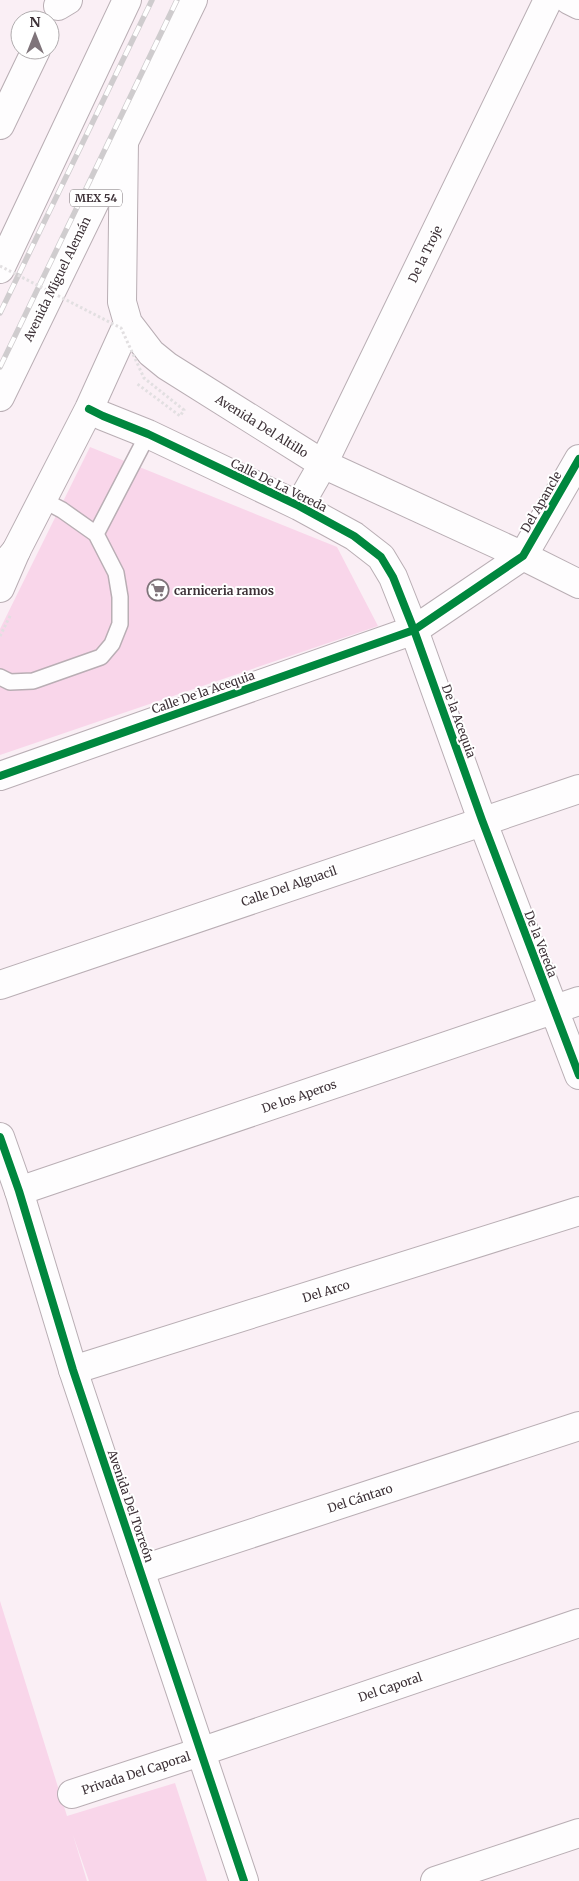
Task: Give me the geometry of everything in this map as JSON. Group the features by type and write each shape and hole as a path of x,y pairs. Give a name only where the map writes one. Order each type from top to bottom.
{"main road":[{"path":"0,268 127,0"},
{"name":"Avenida Miguel Alemán","path":"0,397 193,0"},
{"name":"De la Troje","path":"299,506 323,464 548,0"},
{"path":"569,0 579,5"},
{"path":"0,125 31,60"},
{"name":"Avenida Del Altillo","path":"124,140 122,302 128,323 152,353 167,366 323,464 523,556 579,584"},
{"path":"0,588 8,560 44,500 89,409 128,323"},
{"name":"Calle De La Vereda","path":"89,409 148,434 299,506 354,536 381,557 393,576 414,630"},
{"name":"Del Apancle","path":"523,556 579,459"},
{"name":"Calle De la Acequia","path":"0,776 414,630 523,556"},
{"name":"De la Acequia","path":"414,630 482,820"},
{"name":"Calle Del Alguacil","path":"0,985 482,820 579,789"},
{"name":"De la Vereda","path":"482,820 579,1075"},
{"name":"De los Aperos","path":"19,1191 579,1001"},
{"name":"Avenida Del Torreón","path":"0,1137 19,1191 74,1370 244,1881"},
{"name":"Del Arco","path":"74,1370 579,1211"},
{"name":"Del Cántaro","path":"140,1570 579,1426"},
{"name":"Del Caporal","path":"200,1752 579,1622"},
{"name":"Privada Del Caporal","path":"72,1794 200,1752"},
{"path":"434,1881 579,1833"}],"lane":[{"path":"96,534 148,434"},
{"path":"0,676 10,682 33,681 101,657 112,644 120,624 120,597 116,573 96,534 44,500"}],"path":[{"path":"0,268 121,328 144,378 184,410 180,416 136,383"}],"shaded area":[{"path":"90,447 337,547 378,626 0,755 0,629"},
{"path":"0,1601 67,1816 175,1783 207,1881 89,1881 73,1835 87,1881 0,1881"}],"railway":[{"path":"0,313 152,0"},
{"path":"0,367 177,0"}],"cycle path":[{"path":"89,409 148,434 299,506 354,536 381,557 393,577 414,630 482,820 579,1075"},
{"path":"0,776 414,630 523,556 579,459"},
{"path":"0,1137 19,1191 73,1370 244,1881"}],"place":[{"name":"carniceria ramos","path":"158,590"}]}
